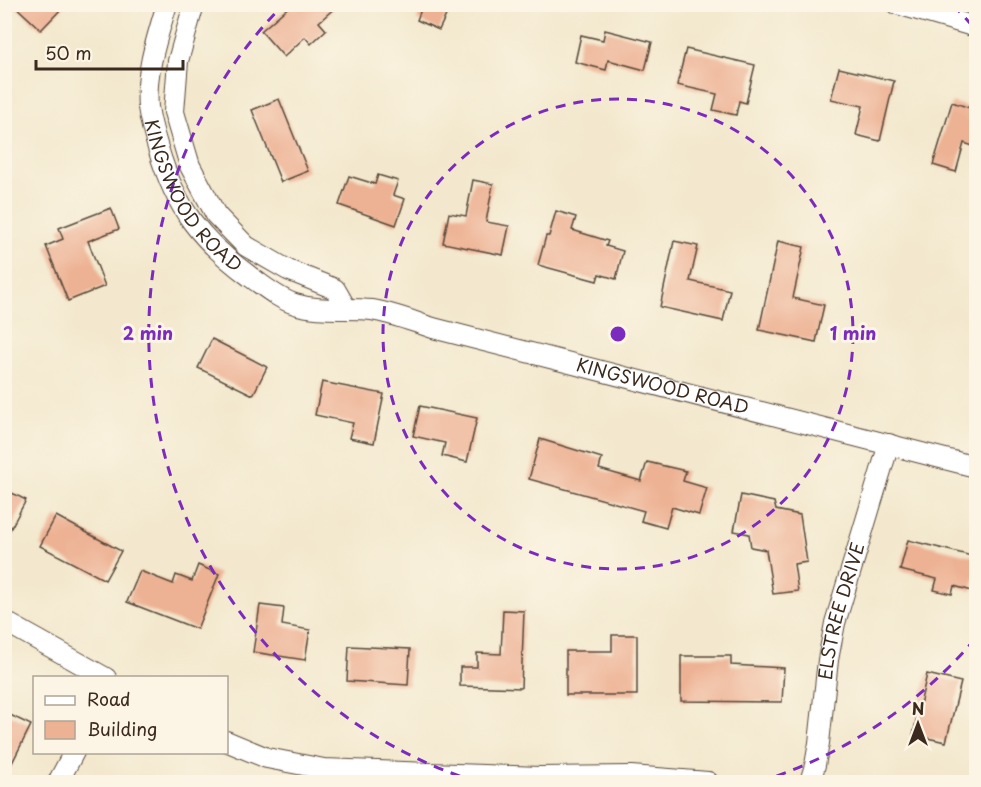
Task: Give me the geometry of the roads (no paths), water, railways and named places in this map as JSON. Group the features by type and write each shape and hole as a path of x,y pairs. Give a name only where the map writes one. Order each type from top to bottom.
{"street":[{"name":"KINGSWOOD ROAD","path":"167,4 150,65 148,107 162,162 174,193 189,220 205,239 231,263 271,291 294,304 323,309 374,310 445,331 976,467"},
{"name":"KINGSWOOD ROAD","path":"194,4 178,61 174,112 190,166 216,215 246,246 288,270 335,289 346,308"},
{"path":"897,4 976,27"},
{"name":"ELSTREE DRIVE","path":"810,783 816,765 828,660 835,623 889,444"},
{"path":"4,621 102,676"},
{"path":"228,742 267,758 324,769 539,777 632,776 708,783"},
{"path":"58,783 73,754"}]}
